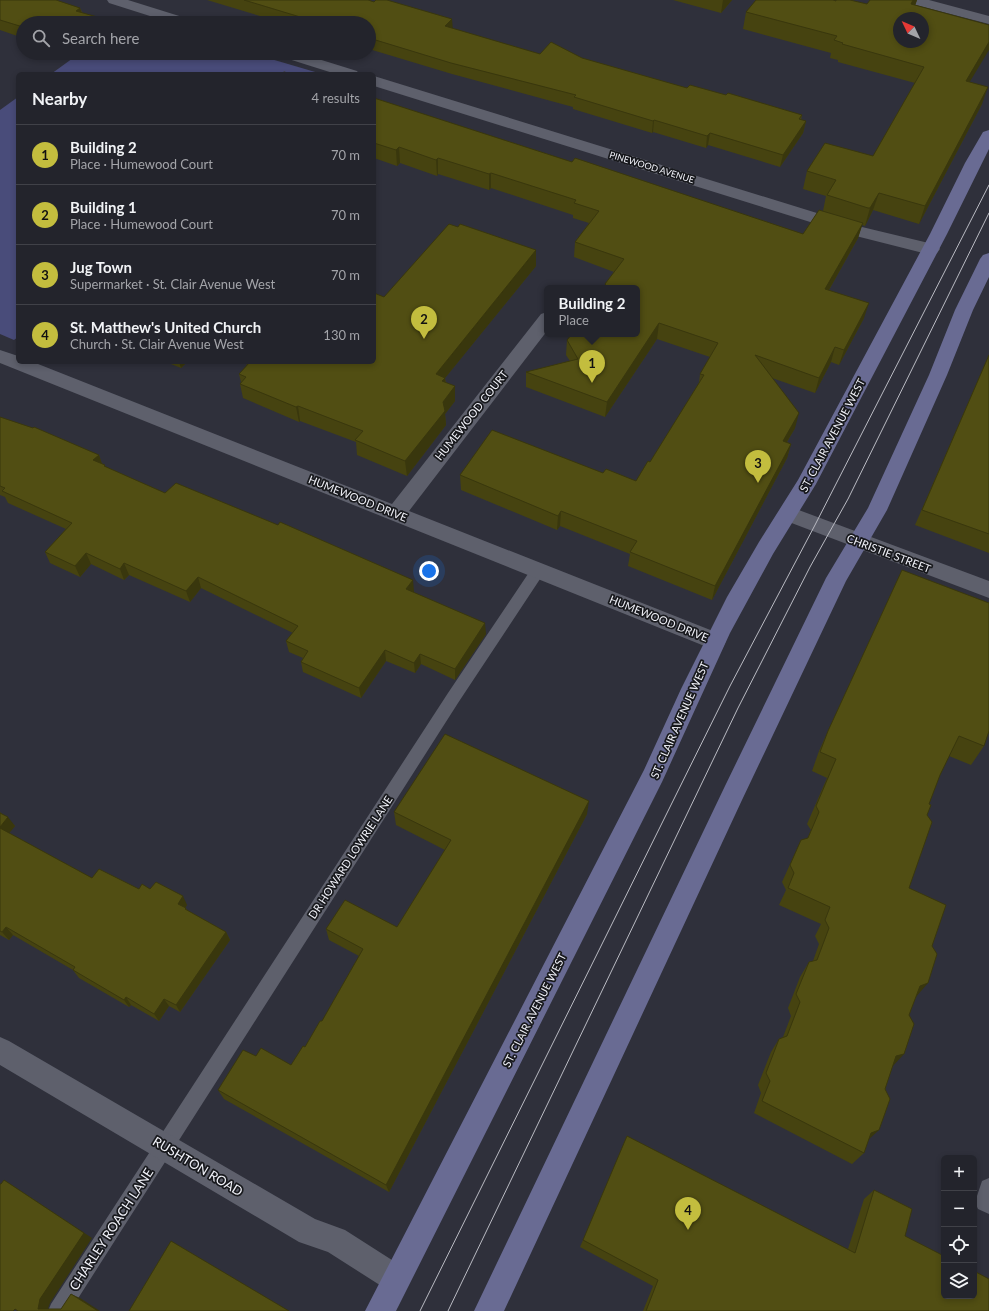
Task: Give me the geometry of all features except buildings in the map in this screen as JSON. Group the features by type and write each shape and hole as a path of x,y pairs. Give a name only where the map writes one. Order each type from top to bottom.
{"main road":[{"name":"ST. CLAIR AVENUE WEST","path":"380,1311 654,775 690,692 715,640 766,548 788,514 931,249 960,193 972,164 989,135"},
{"path":"489,1311 736,786 837,578 877,510 938,375 964,310 989,259"}],"street":[{"path":"114,0 165,16"},
{"path":"913,0 928,2 989,20"},
{"path":"307,60 346,72"},
{"name":"PINEWOOD AVENUE","path":"376,82 858,231 931,249"},
{"name":"HUMEWOOD COURT","path":"395,514 544,322"},
{"name":"HUMEWOOD DRIVE","path":"0,356 16,362"},
{"name":"HUMEWOOD DRIVE","path":"20,364 715,640"},
{"name":"CHRISTIE STREET","path":"788,514 989,590"},
{"name":"RUSHTON ROAD","path":"0,1050 309,1232 335,1240 396,1279"}],"lane":[{"name":"DR HOWARD LOWRIE LANE","path":"164,1146 453,698 539,570"},
{"name":"CHARLEY ROACH LANE","path":"58,1311 164,1146"},
{"path":"989,1188 985,1202 989,1204"}],"shaded area":[{"path":"70,60 275,60 315,72 54,72"},
{"path":"16,98 16,338 14,340 0,334 0,110"}],"tram line":[{"path":"420,1311 730,686 815,525 989,185"},
{"path":"448,1311 738,708 810,567 848,499 989,213"}],"place":[{"name":"Building 1","path":"424,339"},
{"name":"Building 2","path":"592,383"},
{"name":"Jug Town","path":"758,483"},
{"name":"St. Matthew's United Church","path":"688,1230"}]}
